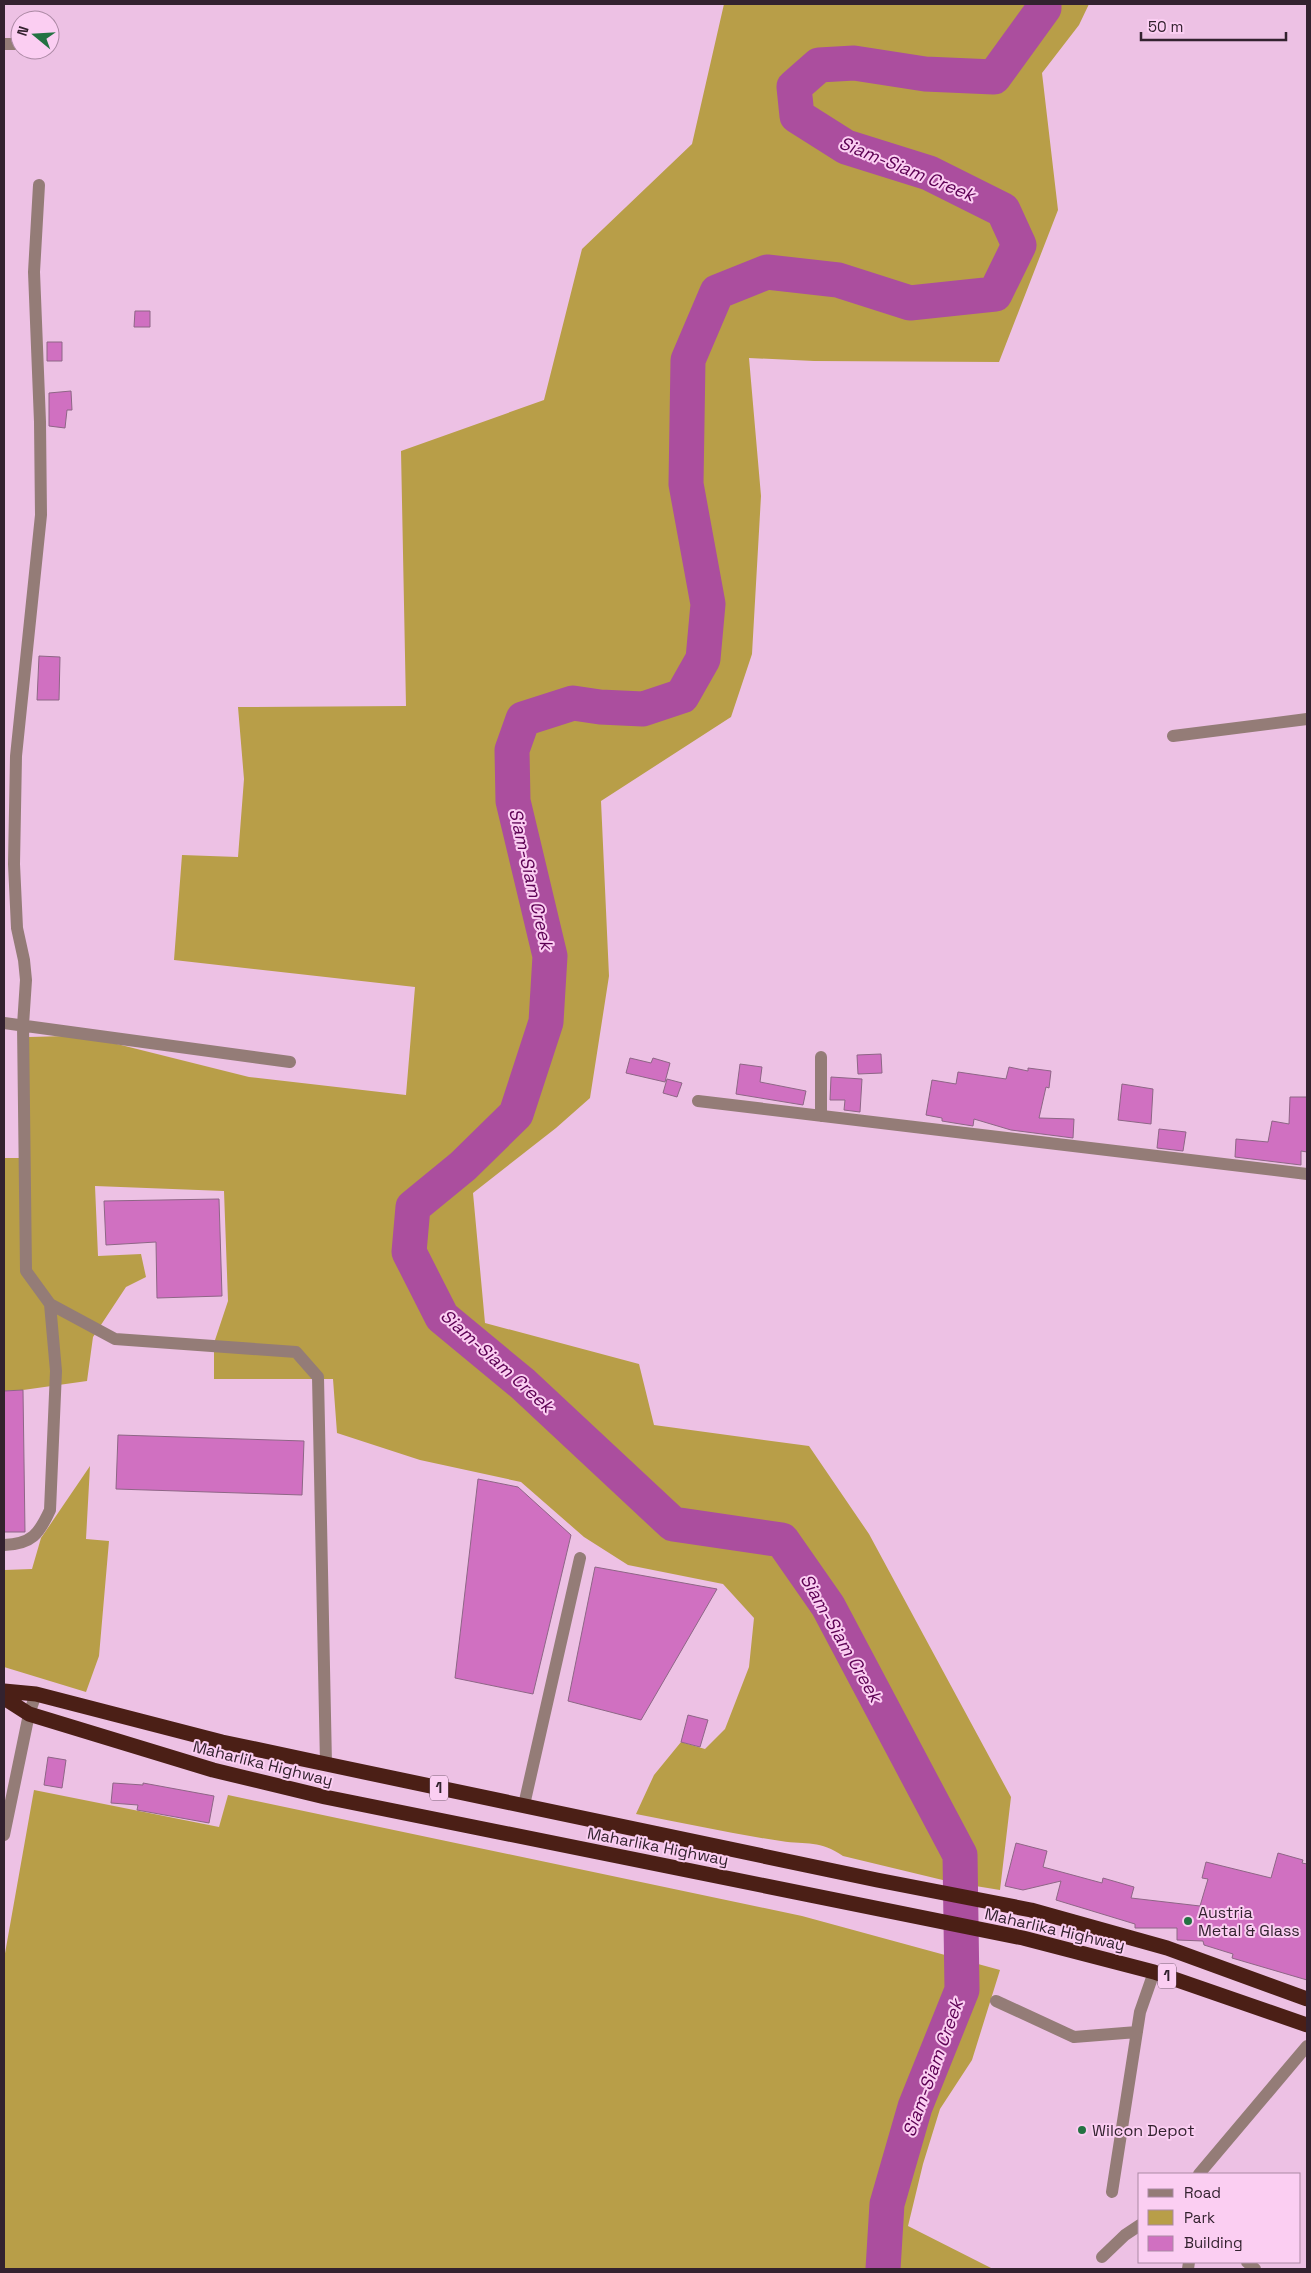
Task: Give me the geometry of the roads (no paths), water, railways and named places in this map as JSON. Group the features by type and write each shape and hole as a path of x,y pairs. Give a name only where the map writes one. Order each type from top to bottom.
{"highway":[{"name":"Maharlika Highway","path":"4,1691 36,1694 222,1742 877,1880 1031,1910 1167,1948 1307,2000"},
{"name":"Maharlika Highway","path":"4,1698 29,1714 212,1770 325,1797 1022,1938 1154,1972 1307,2026"}],"street":[{"path":"39,185 34,272 40,412 41,515 16,756 14,864 17,928 26,980 23,1025 26,1272 50,1304 115,1338 296,1352 318,1377 326,1764"},
{"path":"1173,736 1307,719"},
{"path":"4,1023 290,1062"},
{"path":"821,1057 821,1116"},
{"path":"698,1101 1307,1174"},
{"path":"4,1545 16,1544 32,1539 41,1530 50,1510 56,1371 50,1304"},
{"path":"524,1805 580,1558"},
{"path":"4,1835 29,1714 36,1694"},
{"path":"1112,2192 1140,2012 1154,1972"},
{"path":"996,2001 1074,2037 1137,2032"},
{"path":"1200,2173 1307,2046"},
{"path":"1102,2257 1125,2235 1138,2226"}],"waterway":[{"name":"Siam-Siam Creek","path":"883,2269 887,2204 915,2107 962,1990 960,1855 828,1606 782,1540 673,1524 523,1384 442,1317 409,1252 413,1207 463,1166 516,1114 546,1022 550,956 513,801 512,750 523,719 573,703 600,707 643,709 682,696 703,659 708,604 686,484 688,360 717,292 767,272 838,280 910,303 995,294 1019,245 1003,210 929,173 846,147 797,116 794,87 819,65 854,63 925,74 994,77 1044,8 1044,4"}],"place":[{"name":"Austria Metal & Glass","path":"1188,1921"},
{"name":"Wilcon Depot","path":"1082,2130"}]}
